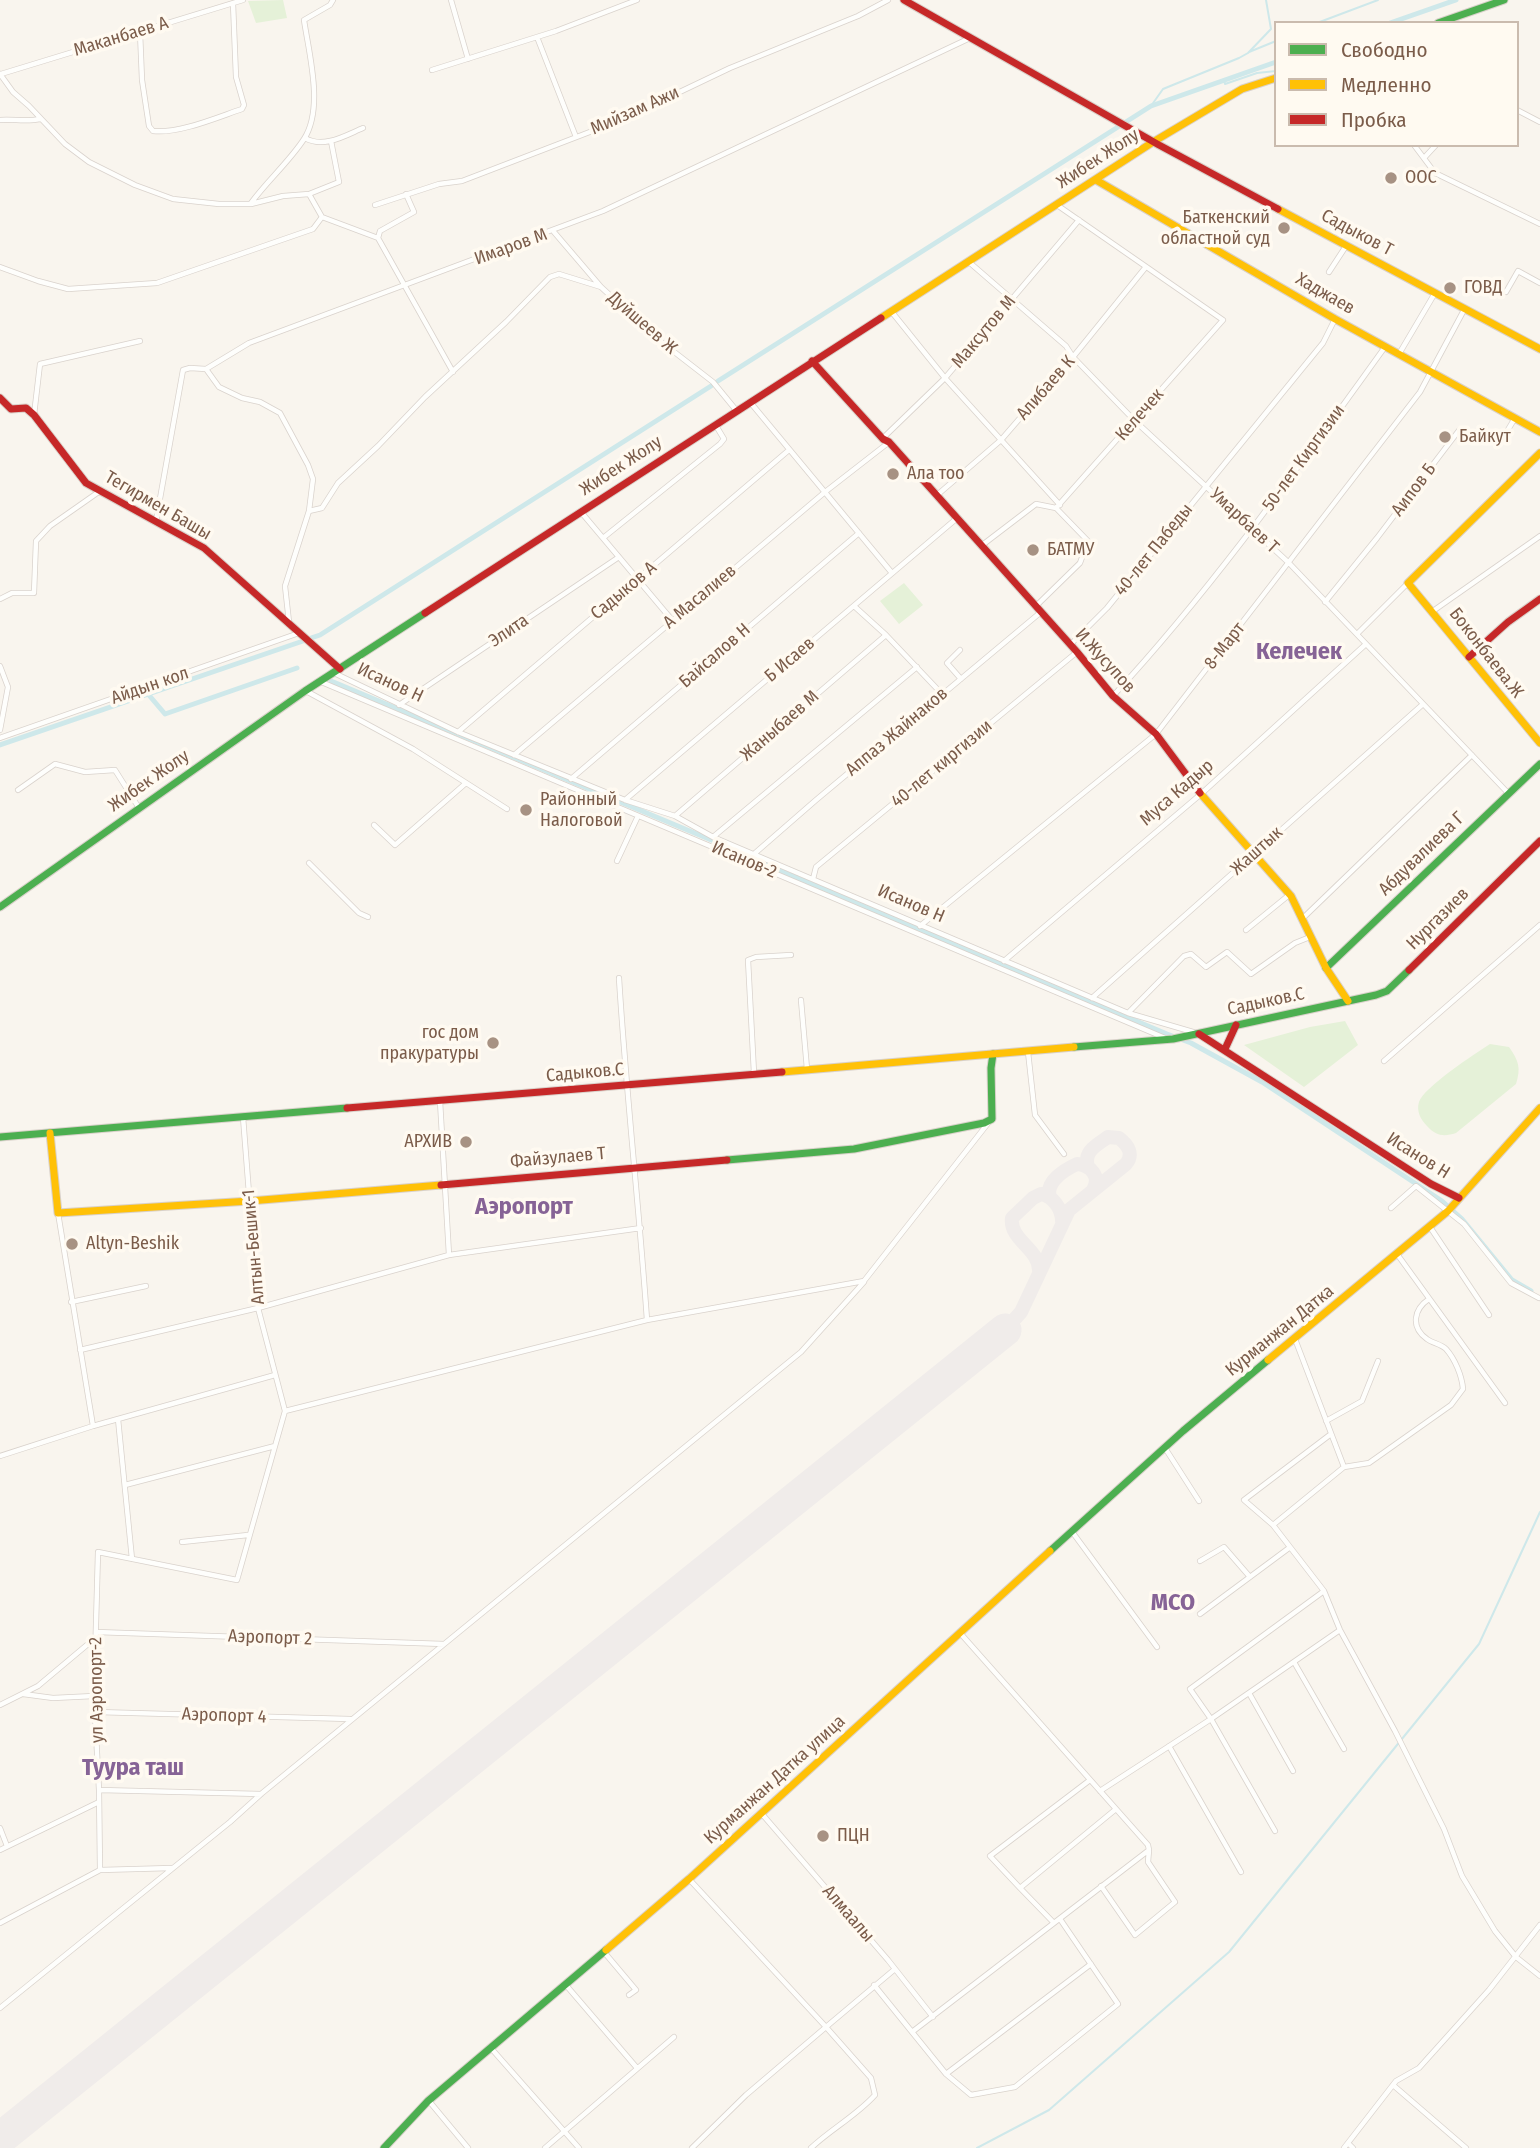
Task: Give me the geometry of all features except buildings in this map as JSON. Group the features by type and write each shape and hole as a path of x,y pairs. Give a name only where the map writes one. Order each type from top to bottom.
{"main road":[{"name":"Садыков Т","path":"904,0 1156,144 1540,349"},
{"path":"1444,21 1504,0"},
{"name":"Жибек Жолу","path":"0,906 319,681 749,401 1242,89 1274,79"},
{"name":"Хаджаев","path":"1096,180 1540,432"},
{"name":"И.Жусупов","path":"812,361 1077,652 1113,696 1156,734 1201,794 1290,894 1326,968 1348,1001"},
{"name":"Тегирмен Башы","path":"0,398 11,409 26,408 34,415 86,483 204,548 300,633 337,671"},
{"path":"1408,583 1540,453"},
{"name":"Боконбаева.Ж","path":"1408,583 1540,743"},
{"path":"1469,657 1508,622 1540,599"},
{"name":"Абдувалиева Г","path":"1326,968 1540,764"},
{"name":"Нургазиев","path":"1348,1001 1376,995 1396,983 1540,841"},
{"name":"Садыков.С","path":"0,1137 1171,1040 1348,1001"},
{"path":"1225,1049 1237,1025"},
{"name":"Исанов Н","path":"1195,1034 1225,1049 1431,1184 1459,1198"},
{"path":"992,1119 990,1068 993,1054"},
{"name":"Курманжан Датка","path":"1183,1431 1449,1210 1540,1108"},
{"name":"Файзулаев Т","path":"58,1213 250,1200 854,1149 984,1123 992,1119"},
{"path":"50,1133 58,1213"},
{"name":"Курманжан Датка улица","path":"384,2148 428,2101 689,1879 1183,1431"}],"street":[{"name":"Маканбаев А","path":"0,74 243,0"},
{"path":"251,204 305,138 311,121 315,87 304,20 330,5 333,0"},
{"path":"451,0 468,59"},
{"path":"432,70 537,37 637,0"},
{"name":"Мийзам Ажи","path":"375,205 439,184 462,181 621,120 730,68 858,16 888,0"},
{"path":"140,32 142,80 149,126 153,131 161,132 208,121 242,109 244,105 236,77 233,3"},
{"path":"537,37 576,137"},
{"name":"Имаров М","path":"156,521 183,370 206,369 249,343 554,232 971,37"},
{"path":"0,74 13,92 65,144 89,162 173,199 251,204 283,196 309,194 339,182 331,141"},
{"path":"1519,111 1539,120"},
{"path":"0,120 31,121 41,118"},
{"path":"305,138 312,142 331,141 363,128"},
{"path":"1415,147 1435,173 1540,224"},
{"path":"1424,158 1434,147"},
{"path":"309,194 322,217 378,238 453,372"},
{"path":"378,238 380,232 414,212 406,194"},
{"path":"1057,205 1145,268"},
{"path":"0,267 68,289 157,282 313,229 322,217"},
{"name":"Максутов М","path":"886,440 945,378 1079,220"},
{"name":"Дуйшеев Ж","path":"554,232 601,287 655,337 713,382 736,410"},
{"path":"1329,272 1346,245"},
{"name":"Умарбаев Т","path":"968,261 1066,346 1073,357 1135,421 1289,563 1508,793"},
{"name":"Келечек","path":"1058,507 1223,320 1145,268"},
{"name":"Алибаев К","path":"936,496 1001,440 1145,268"},
{"path":"1506,292 1518,271 1540,283"},
{"path":"309,511 322,508 338,483 550,277 559,274 601,287"},
{"path":"1399,354 1435,292"},
{"name":"8-Март","path":"920,926 1156,734 1420,392 1465,308"},
{"path":"890,311 1058,507"},
{"name":"40-лет Пабеды","path":"1070,645 1107,608 1323,343 1335,318"},
{"path":"34,415 40,364 140,341"},
{"name":"50-лет Киргизии","path":"1113,696 1251,529 1385,346"},
{"path":"206,369 219,387 242,398 261,402 280,413 310,472 312,490 309,511 285,586 289,623"},
{"path":"749,401 892,573"},
{"name":"Аипов Б","path":"1325,602 1460,429 1491,439 1503,438 1515,418"},
{"path":"603,538 720,444 724,439 715,424"},
{"name":"А Масалиев","path":"514,755 886,440"},
{"name":"Садыков А","path":"458,732 789,450"},
{"path":"0,598 12,593 34,593 36,541 50,526 100,491"},
{"path":"981,547 1036,504 1058,507"},
{"name":"Аппаз Жайнаков","path":"754,854 961,679 1038,609 1080,563 1088,541 1058,507"},
{"path":"580,511 672,620"},
{"name":"Б Исаев","path":"625,800 956,519"},
{"name":"Байсалов Н","path":"571,779 859,533"},
{"path":"1433,611 1540,536"},
{"name":"Элита","path":"398,705 619,557"},
{"path":"1357,634 1408,583"},
{"path":"854,606 886,635 942,694"},
{"name":"Айдын кол","path":"0,738 300,633"},
{"name":"Жаныбаев М","path":"675,816 886,635"},
{"name":"Муса Кадыр","path":"1004,961 1201,794 1366,644"},
{"path":"960,650 947,663 961,679"},
{"name":"40-лет киргизии","path":"813,879 816,867 1077,652"},
{"path":"0,666 8,687 0,730"},
{"name":"Аппаз Жайнаков","path":"713,837 917,667"},
{"name":"Исанов Н","path":"337,671 398,705 458,732 625,800 675,816 713,837 1128,1013 1195,1034"},
{"name":"Исанов-2","path":"319,681 1171,1040"},
{"path":"305,691 412,749 508,808"},
{"name":"Жаштык","path":"1092,998 1422,705"},
{"path":"1302,919 1472,755"},
{"path":"18,790 55,764 85,772 115,770 139,808"},
{"path":"374,824 395,845 466,783"},
{"path":"617,861 638,816"},
{"path":"309,863 359,913 368,917"},
{"path":"1246,930 1290,894"},
{"path":"1384,1061 1540,925"},
{"path":"1128,1013 1184,956 1191,954 1206,967 1227,952 1251,974 1295,943 1311,936"},
{"path":"754,1075 748,960 791,955"},
{"path":"619,978 647,1320"},
{"path":"801,1000 807,1071"},
{"path":"1028,1051 1035,1115 1064,1154"},
{"path":"440,1101 449,1255"},
{"name":"Алтын-Бешик-1","path":"243,1117 258,1308 285,1411"},
{"path":"0,2008 801,1352 864,1281 992,1119"},
{"path":"1391,1208 1416,1186 1464,1224 1511,1283 1539,1298"},
{"path":"58,1213 93,1426"},
{"path":"1430,1227 1489,1315"},
{"path":"80,1350 258,1308 449,1255 641,1228"},
{"path":"1397,1254 1505,1403"},
{"path":"118,1419 132,1559 237,1580 285,1411 647,1320 864,1281"},
{"path":"71,1302 146,1286"},
{"path":"1273,1525 1344,1467 1369,1462 1451,1405 1463,1389 1462,1376 1445,1348 1427,1340 1418,1331 1415,1316 1421,1305 1429,1299"},
{"path":"1295,1339 1344,1467"},
{"path":"1326,1421 1362,1401 1378,1361"},
{"path":"0,1456 93,1426 275,1375"},
{"path":"1331,1434 1244,1500 1273,1525 1324,1591 1340,1630 1399,1738 1444,1829 1462,1876 1494,1931 1516,1957 1540,1976"},
{"path":"125,1485 276,1446"},
{"path":"1165,1448 1199,1502"},
{"path":"1073,1533 1157,1647"},
{"path":"182,1542 248,1535"},
{"path":"1200,1561 1224,1548 1250,1577"},
{"path":"1200,1614 1290,1548"},
{"name":"ул Аэропорт-2","path":"100,1870 94,1696 98,1552 132,1559"},
{"path":"1275,1831 1211,1719 1190,1689 1324,1591"},
{"path":"1100,1791 1340,1630"},
{"path":"961,1634 1148,1846 1149,1861 1175,1902 1135,1935 1101,1886"},
{"path":"0,1705 38,1686 95,1635"},
{"name":"Аэропорт 2","path":"95,1635 444,1644"},
{"path":"1294,1662 1344,1748"},
{"path":"1248,1693 1293,1771"},
{"path":"23,1694 53,1698 94,1696"},
{"name":"Аэропорт 4","path":"96,1712 352,1720"},
{"path":"1169,1746 1241,1872"},
{"path":"1054,1923 990,1856 1090,1780"},
{"path":"99,1790 261,1794"},
{"path":"0,1850 99,1802"},
{"path":"1020,1888 1116,1809"},
{"name":"Алмаалы","path":"761,1813 933,2017"},
{"path":"0,1828 7,1847"},
{"path":"912,2032 1149,1850"},
{"path":"0,1923 100,1870 173,1868"},
{"path":"689,1879 871,2078 875,2095 853,2116 811,2148"},
{"path":"874,1985 946,2074 971,2095 1015,2087 1118,2004 1060,1919"},
{"path":"1353,2148 1346,2146 1395,2083 1419,2068 1516,1957 1540,1925"},
{"path":"603,1951 636,1990 629,1995"},
{"path":"946,2074 1091,1964"},
{"path":"692,2148 746,2095 895,1969"},
{"path":"565,1984 637,2069"},
{"path":"545,2148 674,2036"},
{"path":"489,2047 579,2148"},
{"path":"1395,2083 1466,2148"},
{"path":"428,2101 468,2148"}],"green space":[{"path":"283,0 287,18 256,23 248,1"},
{"path":"904,583 923,605 899,624 880,601"},
{"path":"1345,1021 1358,1045 1304,1087 1244,1045 1310,1027"},
{"path":"1490,1044 1509,1047 1519,1069 1516,1084 1456,1133 1437,1134 1423,1121 1419,1102 1430,1088"}],"waterway":[{"path":"1151,106 1163,89 1248,53 1271,29 1266,0"},
{"path":"1322,21 1378,0"},
{"path":"1396,21 1456,0"},
{"path":"1249,52 1274,42"},
{"path":"718,381 1151,106 1274,63"},
{"path":"1224,80 1225,84 1257,73 1274,71"},
{"path":"311,638 320,635 711,386"},
{"path":"0,745 303,641"},
{"path":"148,694 165,714 297,668"},
{"path":"331,681 1191,1043 1262,1082 1442,1201 1462,1219 1512,1280 1531,1291"},
{"path":"977,2148 1049,2110 1229,1952 1479,1644 1540,1512"}],"taxiway":[{"path":"1005,1330 1021,1312 1069,1210 1126,1164 1130,1157 1129,1150 1119,1138 1108,1137 1089,1153 1088,1167"},
{"path":"1050,1197 1050,1186 1053,1182 1061,1173 1077,1164 1093,1172 1096,1181 1093,1190"},
{"path":"1039,1271 1035,1257 1015,1232 1012,1218 1041,1194 1056,1204 1062,1221"}],"runway":[{"path":"2,2137 1005,1330"}],"traffic: fast":[{"path":"1444,21 1504,0"},
{"path":"0,907 305,691 425,613"},
{"path":"1326,968 1540,764"},
{"path":"1074,1047 1173,1039 1376,995 1387,991 1409,970"},
{"path":"727,1160 854,1149 984,1123 992,1119 993,1054"},
{"path":"0,1137 347,1108"},
{"path":"1050,1551 1183,1431 1268,1360"},
{"path":"384,2148 428,2101 606,1950"}],"traffic: slow":[{"path":"1153,142 1242,89 1274,79"},
{"path":"881,318 1153,142"},
{"path":"1096,180 1335,319 1540,432"},
{"path":"1278,209 1540,349"},
{"path":"1540,453 1408,583 1540,743"},
{"path":"1200,793 1291,896 1326,968 1348,1001"},
{"path":"782,1072 1074,1047"},
{"path":"1268,1360 1448,1211 1540,1108"},
{"path":"50,1133 58,1213 441,1185"},
{"path":"606,1950 689,1879 1050,1551"}],"traffic: jam":[{"path":"904,0 1159,145 1278,209"},
{"path":"425,613 881,318"},
{"path":"812,361 883,439 889,442 1077,652 1113,696 1156,734 1200,793"},
{"path":"0,398 11,409 26,408 34,415 86,483 204,548 340,669"},
{"path":"1469,657 1508,622 1540,599"},
{"path":"1409,970 1540,841"},
{"path":"1225,1049 1236,1025"},
{"path":"1199,1034 1431,1184 1459,1198"},
{"path":"347,1108 782,1072"},
{"path":"441,1185 727,1160"}],"place":[{"name":"ООС","path":"1391,178"},
{"name":"Баткенский областной суд","path":"1284,228"},
{"name":"ГОВД","path":"1450,288"},
{"name":"Байкут","path":"1445,437"},
{"name":"Ала тоо","path":"893,474"},
{"name":"БАТМУ","path":"1033,550"},
{"name":"Районный Налоговой","path":"526,810"},
{"name":"гос дом пракуратуры","path":"493,1043"},
{"name":"АРХИВ","path":"466,1142"},
{"name":"Altyn-Beshik","path":"72,1244"},
{"name":"ПЦН","path":"823,1836"}],"district":[{"name":"Келечек","path":"1299,652"},
{"name":"Аэропорт","path":"524,1207"},
{"name":"МСО","path":"1173,1603"},
{"name":"Туура таш","path":"133,1768"}]}
